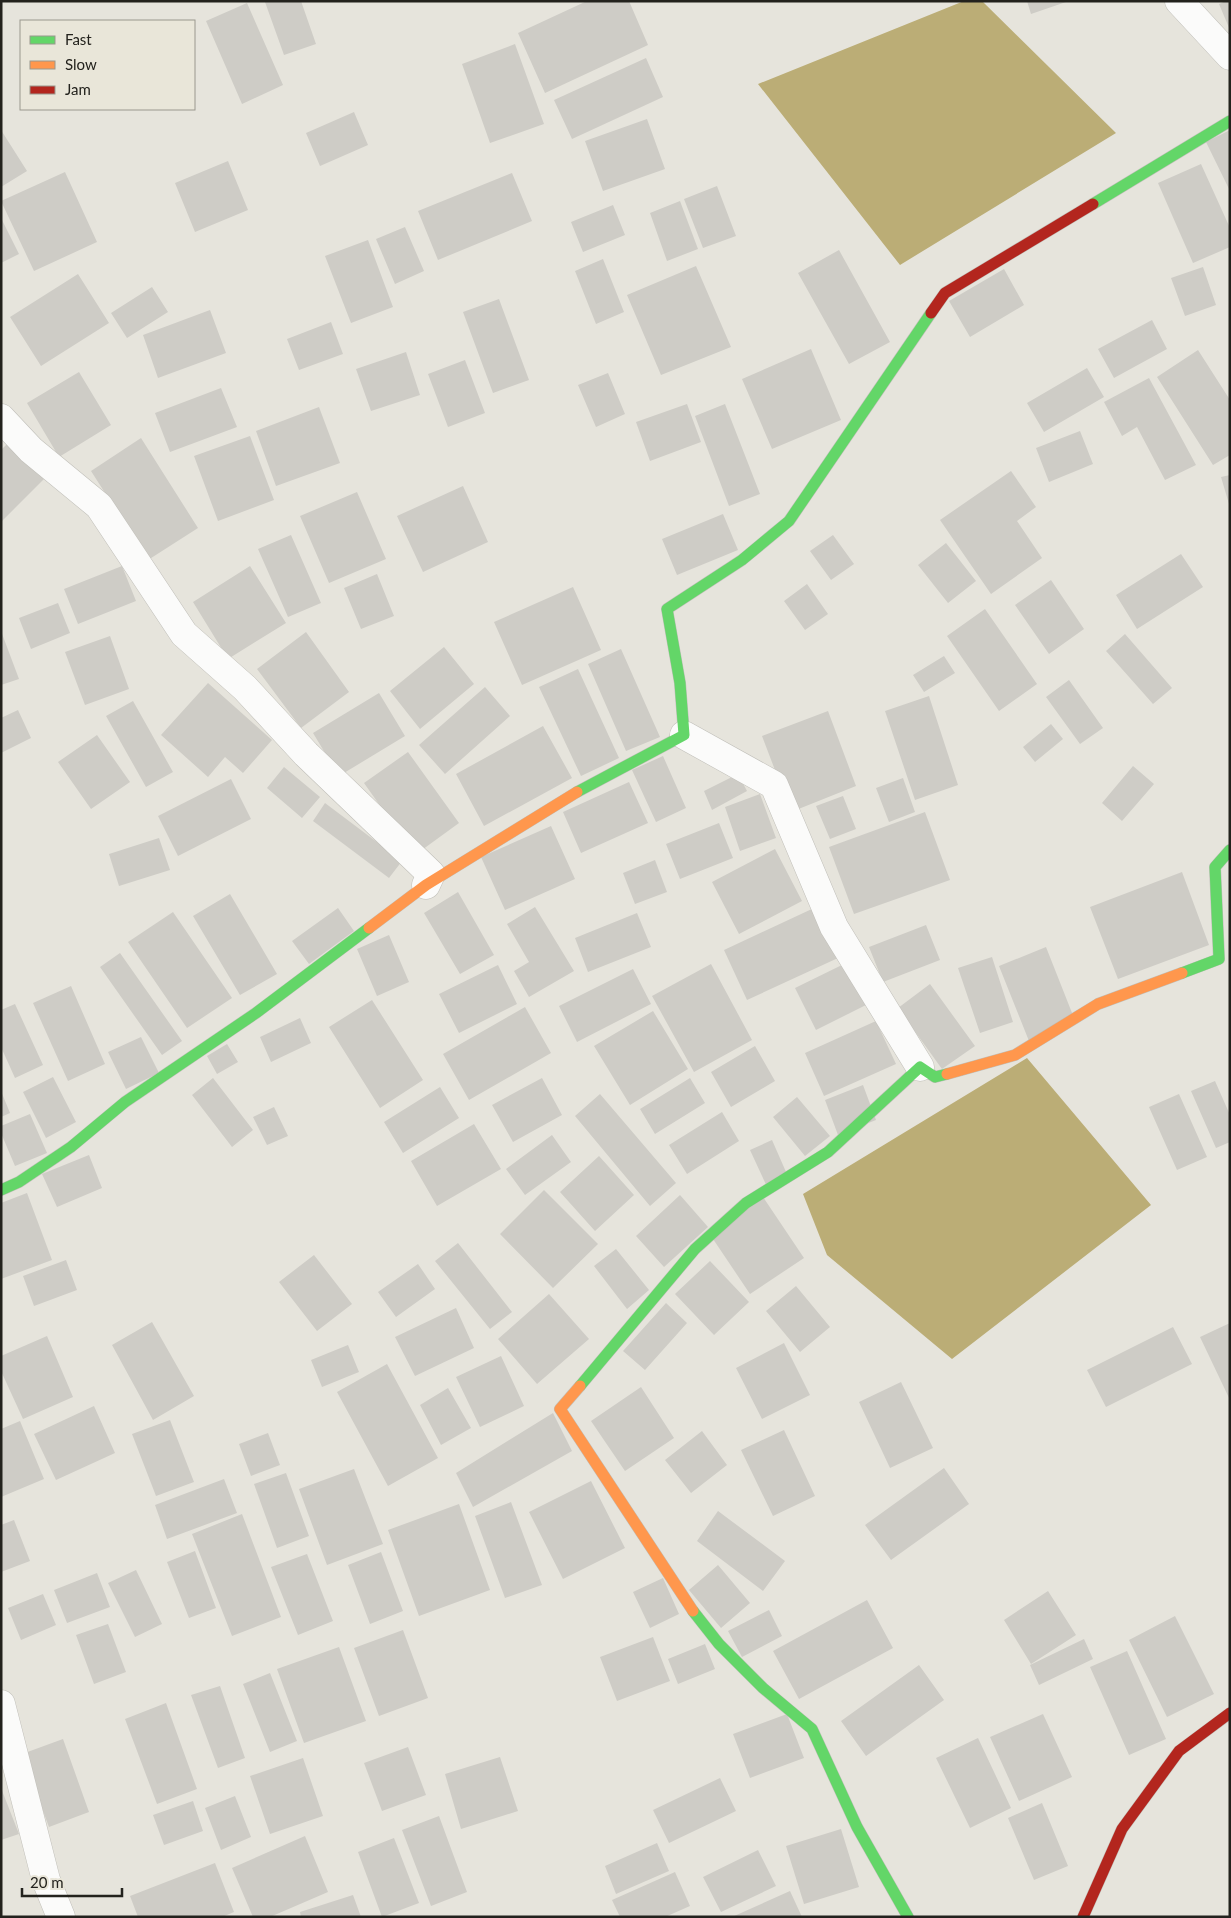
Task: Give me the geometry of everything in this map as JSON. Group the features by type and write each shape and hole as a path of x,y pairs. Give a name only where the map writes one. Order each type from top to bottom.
{"street":[{"path":"1179,1 1230,56"},
{"path":"684,735 680,683 667,609 742,560 790,521 945,294 1230,121"},
{"path":"1,418 31,450 99,506 184,634 245,688 306,754 431,874 426,885"},
{"path":"1,1190 19,1182 71,1146 125,1102 256,1013 426,885 562,800 684,735"},
{"path":"684,735 774,785 834,927 920,1067 935,1077 1015,1055 1098,1004 1219,959 1215,867 1230,850"},
{"path":"908,1917 857,1827 812,1729 764,1688 719,1644 685,1602 560,1409 695,1249 746,1203 828,1152 920,1067"},
{"path":"1,1704 46,1880 61,1917"},
{"path":"1083,1917 1122,1829 1179,1751 1230,1713"}],"shaded area":[{"path":"964,1 982,1 1116,133 900,265 758,84"},
{"path":"1027,1058 1151,1205 952,1359 827,1255 803,1194"}],"building":[{"path":"301,1 316,44 284,55 265,2"},
{"path":"587,1 629,1 648,45 545,93 518,33"},
{"path":"1027,1 1066,1 1066,2 1031,14"},
{"path":"1230,1 1230,30 1219,4"},
{"path":"247,3 283,85 242,104 206,21"},
{"path":"515,44 544,124 490,143 462,64"},
{"path":"646,58 663,97 572,139 554,100"},
{"path":"354,112 368,145 320,166 306,133"},
{"path":"647,119 665,169 603,191 585,141"},
{"path":"1,130 27,171 1,187"},
{"path":"1230,130 1230,191 1206,142"},
{"path":"228,161 248,210 195,232 175,183"},
{"path":"1201,164 1230,228 1230,247 1193,263 1158,183"},
{"path":"65,172 97,242 34,271 1,201"},
{"path":"512,173 532,221 438,260 418,211"},
{"path":"717,186 736,236 703,248 684,199"},
{"path":"680,201 698,249 667,261 650,213"},
{"path":"613,205 625,235 583,252 571,222"},
{"path":"1,218 19,254 1,263"},
{"path":"405,227 424,271 395,284 376,239"},
{"path":"368,240 393,307 351,323 325,256"},
{"path":"839,250 890,342 849,364 798,273"},
{"path":"603,259 624,312 596,324 575,271"},
{"path":"696,266 731,347 661,375 627,295"},
{"path":"1203,267 1216,305 1185,316 1171,278"},
{"path":"1004,269 1024,305 970,337 949,301"},
{"path":"78,274 109,323 41,366 10,317"},
{"path":"152,287 168,312 127,338 111,313"},
{"path":"499,299 529,380 493,393 463,312"},
{"path":"210,310 226,353 158,378 143,335"},
{"path":"1152,320 1167,349 1114,378 1098,349"},
{"path":"331,322 343,354 299,370 287,339"},
{"path":"811,349 841,420 772,449 742,379"},
{"path":"1198,350 1230,400 1230,455 1213,465 1157,377"},
{"path":"406,352 420,395 371,411 356,369"},
{"path":"465,360 485,413 448,427 428,374"},
{"path":"1087,368 1104,397 1044,432 1027,403"},
{"path":"79,372 111,425 59,457 27,403"},
{"path":"608,373 625,414 596,427 578,385"},
{"path":"1149,378 1196,465 1165,480 1137,427 1122,436 1104,402"},
{"path":"221,388 237,427 170,452 155,413"},
{"path":"687,404 701,442 650,461 636,422"},
{"path":"725,404 760,494 729,506 695,416"},
{"path":"319,407 340,463 276,486 256,431"},
{"path":"1080,431 1093,464 1049,482 1036,448"},
{"path":"250,436 274,500 218,521 194,456"},
{"path":"141,438 198,528 148,560 91,471"},
{"path":"11,440 47,476 1,522 1,450"},
{"path":"1011,471 1036,507 1017,521 1042,558 991,594 940,520"},
{"path":"1230,475 1230,504 1229,504 1221,477"},
{"path":"463,486 488,542 423,572 397,516"},
{"path":"357,492 386,559 329,583 300,516"},
{"path":"723,514 738,550 677,575 662,539"},
{"path":"291,535 321,603 288,617 258,549"},
{"path":"833,535 854,564 831,580 810,551"},
{"path":"946,543 976,581 948,603 918,565"},
{"path":"1181,554 1203,587 1137,629 1116,595"},
{"path":"122,566 136,601 78,624 64,589"},
{"path":"250,566 286,623 228,659 193,602"},
{"path":"377,574 394,616 361,629 344,588"},
{"path":"1051,580 1084,629 1049,654 1015,605"},
{"path":"807,584 828,614 805,630 784,601"},
{"path":"573,587 601,650 522,685 494,622"},
{"path":"58,603 70,633 31,649 19,618"},
{"path":"985,609 1037,684 999,711 947,636"},
{"path":"1,631 19,679 1,685"},
{"path":"306,632 349,692 301,728 257,669"},
{"path":"1125,634 1172,688 1153,704 1106,651"},
{"path":"110,636 129,689 85,705 65,652"},
{"path":"444,647 474,684 420,729 390,691"},
{"path":"621,649 660,737 626,751 588,664"},
{"path":"944,656 955,673 924,692 913,675"},
{"path":"578,669 619,758 581,776 539,687"},
{"path":"1069,680 1103,728 1080,744 1046,697"},
{"path":"208,683 272,740 243,773 225,757 208,777 161,735"},
{"path":"485,687 510,716 445,774 419,745"},
{"path":"379,693 405,736 339,776 313,733"},
{"path":"929,696 958,785 915,800 885,711"},
{"path":"133,701 173,772 146,787 106,716"},
{"path":"18,710 31,738 1,753 1,718"},
{"path":"828,711 856,786 791,812 762,736"},
{"path":"1051,724 1063,739 1035,762 1023,747"},
{"path":"543,726 572,778 484,826 456,774"},
{"path":"97,735 130,782 91,809 58,762"},
{"path":"408,752 459,823 415,855 364,783"},
{"path":"663,756 686,808 656,822 632,770"},
{"path":"1133,766 1154,784 1122,821 1102,803"},
{"path":"284,767 320,797 302,818 267,788"},
{"path":"738,774 747,791 712,810 704,791"},
{"path":"903,778 915,812 889,822 876,788"},
{"path":"231,779 251,819 178,856 158,816"},
{"path":"629,782 648,823 581,853 563,812"},
{"path":"760,794 776,838 740,851 725,807"},
{"path":"843,796 856,829 830,839 816,806"},
{"path":"325,803 402,861 389,878 313,821"},
{"path":"925,812 950,880 854,914 829,847"},
{"path":"719,823 733,858 680,879 666,844"},
{"path":"551,826 575,879 505,910 481,857"},
{"path":"159,838 170,870 119,886 109,854"},
{"path":"775,849 802,901 739,934 712,882"},
{"path":"655,860 667,892 635,904 623,873"},
{"path":"1182,872 1209,945 1118,979 1090,907"},
{"path":"458,892 494,955 460,974 424,913"},
{"path":"230,894 277,974 240,995 193,916"},
{"path":"535,907 574,971 529,997 514,971 529,962 507,924"},
{"path":"338,908 354,931 309,964 292,941"},
{"path":"814,908 838,958 747,1000 724,950"},
{"path":"173,912 232,998 187,1028 128,942"},
{"path":"637,913 651,947 588,972 575,938"},
{"path":"926,925 940,960 883,982 869,947"},
{"path":"389,935 409,982 377,996 357,949"},
{"path":"1046,947 1076,1023 1029,1041 999,966"},
{"path":"120,953 182,1041 162,1055 100,967"},
{"path":"992,957 1013,1022 980,1033 958,968"},
{"path":"846,963 866,1005 816,1030 795,988"},
{"path":"711,964 752,1040 694,1072 652,996"},
{"path":"498,965 517,1004 459,1033 439,994"},
{"path":"633,969 651,1004 577,1042 559,1006"},
{"path":"930,984 975,1046 942,1069 898,1008"},
{"path":"71,986 105,1064 68,1081 33,1003"},
{"path":"372,1000 423,1080 380,1108 329,1027"},
{"path":"15,1004 43,1065 15,1078 1,1047 1,1010"},
{"path":"525,1007 551,1053 469,1100 443,1054"},
{"path":"653,1011 688,1069 630,1105 594,1046"},
{"path":"300,1018 311,1043 271,1062 260,1037"},
{"path":"876,1021 896,1064 824,1096 805,1053"},
{"path":"141,1037 159,1073 126,1089 108,1052"},
{"path":"227,1044 238,1062 217,1074 207,1056"},
{"path":"755,1046 775,1081 731,1107 711,1072"},
{"path":"53,1077 76,1122 46,1138 23,1092"},
{"path":"213,1078 253,1130 232,1147 192,1095"},
{"path":"542,1078 562,1115 513,1142 492,1105"},
{"path":"690,1078 705,1103 655,1134 640,1109"},
{"path":"1215,1081 1230,1115 1230,1142 1216,1148 1191,1091"},
{"path":"863,1085 876,1120 838,1135 825,1100"},
{"path":"440,1087 459,1118 403,1153 384,1122"},
{"path":"1,1091 10,1113 1,1117"},
{"path":"600,1094 676,1183 650,1206 575,1116"},
{"path":"1179,1094 1207,1157 1177,1170 1149,1107"},
{"path":"797,1097 830,1136 805,1156 773,1117"},
{"path":"274,1107 288,1136 267,1145 253,1117"},
{"path":"722,1112 739,1141 687,1174 669,1145"},
{"path":"30,1114 47,1153 15,1166 1,1133 1,1126"},
{"path":"474,1124 501,1169 437,1206 411,1161"},
{"path":"552,1135 571,1162 525,1195 506,1169"},
{"path":"772,1140 790,1181 769,1191 750,1150"},
{"path":"89,1155 102,1188 57,1207 42,1174"},
{"path":"599,1156 634,1195 595,1231 560,1192"},
{"path":"544,1190 598,1244 553,1288 500,1234"},
{"path":"27,1193 52,1260 1,1279 1,1203"},
{"path":"680,1195 708,1227 664,1267 636,1236"},
{"path":"763,1197 804,1258 750,1294 709,1233"},
{"path":"458,1243 512,1312 490,1329 435,1261"},
{"path":"616,1249 649,1290 627,1309 594,1266"},
{"path":"314,1255 352,1304 317,1331 279,1282"},
{"path":"66,1260 77,1290 34,1306 23,1276"},
{"path":"710,1261 749,1302 714,1335 675,1294"},
{"path":"418,1264 435,1289 396,1317 378,1292"},
{"path":"796,1286 830,1327 800,1352 766,1311"},
{"path":"549,1294 589,1339 537,1384 498,1339"},
{"path":"666,1303 687,1323 645,1370 623,1351"},
{"path":"456,1308 474,1348 415,1376 395,1337"},
{"path":"152,1322 194,1396 153,1420 112,1345"},
{"path":"1230,1323 1230,1400 1200,1337"},
{"path":"1173,1327 1192,1364 1106,1407 1087,1370"},
{"path":"47,1336 73,1397 23,1419 1,1371 1,1356"},
{"path":"784,1343 810,1395 762,1419 736,1368"},
{"path":"348,1345 359,1372 322,1387 311,1360"},
{"path":"501,1356 524,1406 480,1427 456,1377"},
{"path":"387,1364 438,1458 388,1486 337,1392"},
{"path":"901,1382 933,1448 890,1468 859,1402"},
{"path":"641,1387 674,1438 625,1471 591,1421"},
{"path":"448,1388 471,1428 441,1445 420,1405"},
{"path":"94,1406 115,1453 56,1480 34,1434"},
{"path":"553,1413 572,1451 473,1507 456,1473"},
{"path":"170,1420 194,1482 156,1496 132,1434"},
{"path":"20,1421 44,1479 1,1497 1,1429"},
{"path":"784,1430 815,1496 773,1516 741,1450"},
{"path":"702,1431 727,1465 691,1493 665,1460"},
{"path":"268,1433 280,1465 251,1476 239,1444"},
{"path":"944,1468 969,1504 891,1560 865,1525"},
{"path":"354,1469 383,1544 327,1565 299,1489"},
{"path":"286,1473 309,1536 277,1548 254,1484"},
{"path":"224,1479 237,1513 167,1539 155,1505"},
{"path":"591,1481 625,1548 563,1579 529,1512"},
{"path":"511,1502 542,1585 505,1598 475,1516"},
{"path":"459,1504 490,1590 419,1616 388,1530"},
{"path":"718,1511 785,1561 763,1591 697,1541"},
{"path":"242,1514 281,1617 232,1636 192,1534"},
{"path":"14,1520 30,1561 1,1572 1,1525"},
{"path":"195,1551 216,1608 189,1618 167,1562"},
{"path":"381,1552 403,1611 370,1624 348,1565"},
{"path":"307,1554 333,1621 298,1635 271,1567"},
{"path":"718,1565 750,1603 721,1628 689,1590"},
{"path":"136,1570 162,1624 135,1637 108,1583"},
{"path":"97,1573 110,1607 67,1623 54,1590"},
{"path":"663,1578 679,1614 650,1628 633,1592"},
{"path":"1048,1591 1076,1635 1031,1664 1004,1620"},
{"path":"43,1594 56,1625 21,1640 8,1608"},
{"path":"867,1600 893,1648 799,1699 773,1651"},
{"path":"769,1610 782,1636 742,1657 728,1631"},
{"path":"1175,1616 1214,1694 1167,1717 1129,1640"},
{"path":"108,1624 126,1672 94,1684 76,1635"},
{"path":"403,1630 428,1698 379,1716 354,1648"},
{"path":"653,1637 670,1681 617,1701 600,1657"},
{"path":"1084,1639 1093,1659 1039,1685 1030,1665"},
{"path":"705,1644 715,1669 678,1684 668,1659"},
{"path":"339,1647 366,1721 304,1743 277,1669"},
{"path":"1127,1651 1166,1739 1129,1755 1090,1667"},
{"path":"919,1665 944,1700 866,1756 841,1721"},
{"path":"270,1673 297,1741 270,1752 243,1684"},
{"path":"220,1686 245,1758 218,1768 191,1695"},
{"path":"166,1703 197,1789 157,1804 125,1719"},
{"path":"787,1714 804,1758 750,1778 733,1734"},
{"path":"1043,1714 1072,1777 1019,1801 990,1737"},
{"path":"978,1738 1011,1808 970,1828 936,1758"},
{"path":"63,1739 89,1812 49,1827 22,1754"},
{"path":"408,1747 426,1795 382,1811 364,1763"},
{"path":"500,1757 518,1811 461,1829 445,1774"},
{"path":"303,1758 323,1816 270,1834 250,1776"},
{"path":"720,1778 736,1811 669,1843 653,1810"},
{"path":"1,1788 19,1834 1,1840"},
{"path":"235,1796 251,1837 221,1850 205,1808"},
{"path":"193,1801 203,1831 164,1845 153,1815"},
{"path":"1042,1803 1068,1866 1034,1880 1008,1818"},
{"path":"439,1816 467,1892 431,1906 402,1830"},
{"path":"841,1829 859,1887 804,1904 786,1846"},
{"path":"305,1836 328,1892 270,1917 253,1917 232,1868"},
{"path":"394,1838 419,1903 382,1917 358,1852"},
{"path":"657,1843 669,1871 616,1894 605,1866"},
{"path":"758,1850 776,1886 721,1912 703,1877"},
{"path":"215,1863 234,1912 222,1917 138,1917 130,1896"},
{"path":"675,1872 690,1906 665,1917 620,1917 612,1900"},
{"path":"790,1891 802,1917 732,1917"},
{"path":"353,1895 361,1917 301,1917 300,1912"}],"traffic: fast":[{"path":"1093,204 1230,121"},
{"path":"577,792 684,735 680,683 667,609 742,560 789,521 931,313"},
{"path":"1182,973 1219,959 1215,867 1230,850"},
{"path":"1,1190 19,1182 71,1147 125,1102 256,1013 369,928"},
{"path":"580,1386 695,1249 746,1203 828,1152 920,1067 935,1077 947,1074"},
{"path":"693,1611 719,1644 763,1688 812,1729 857,1827 908,1917"}],"traffic: slow":[{"path":"369,928 426,885 577,792"},
{"path":"947,1074 1015,1055 1098,1004 1182,973"},
{"path":"580,1386 560,1409 693,1611"}],"traffic: jam":[{"path":"931,313 945,293 1093,204"},
{"path":"1083,1917 1122,1829 1179,1751 1230,1713"}]}
